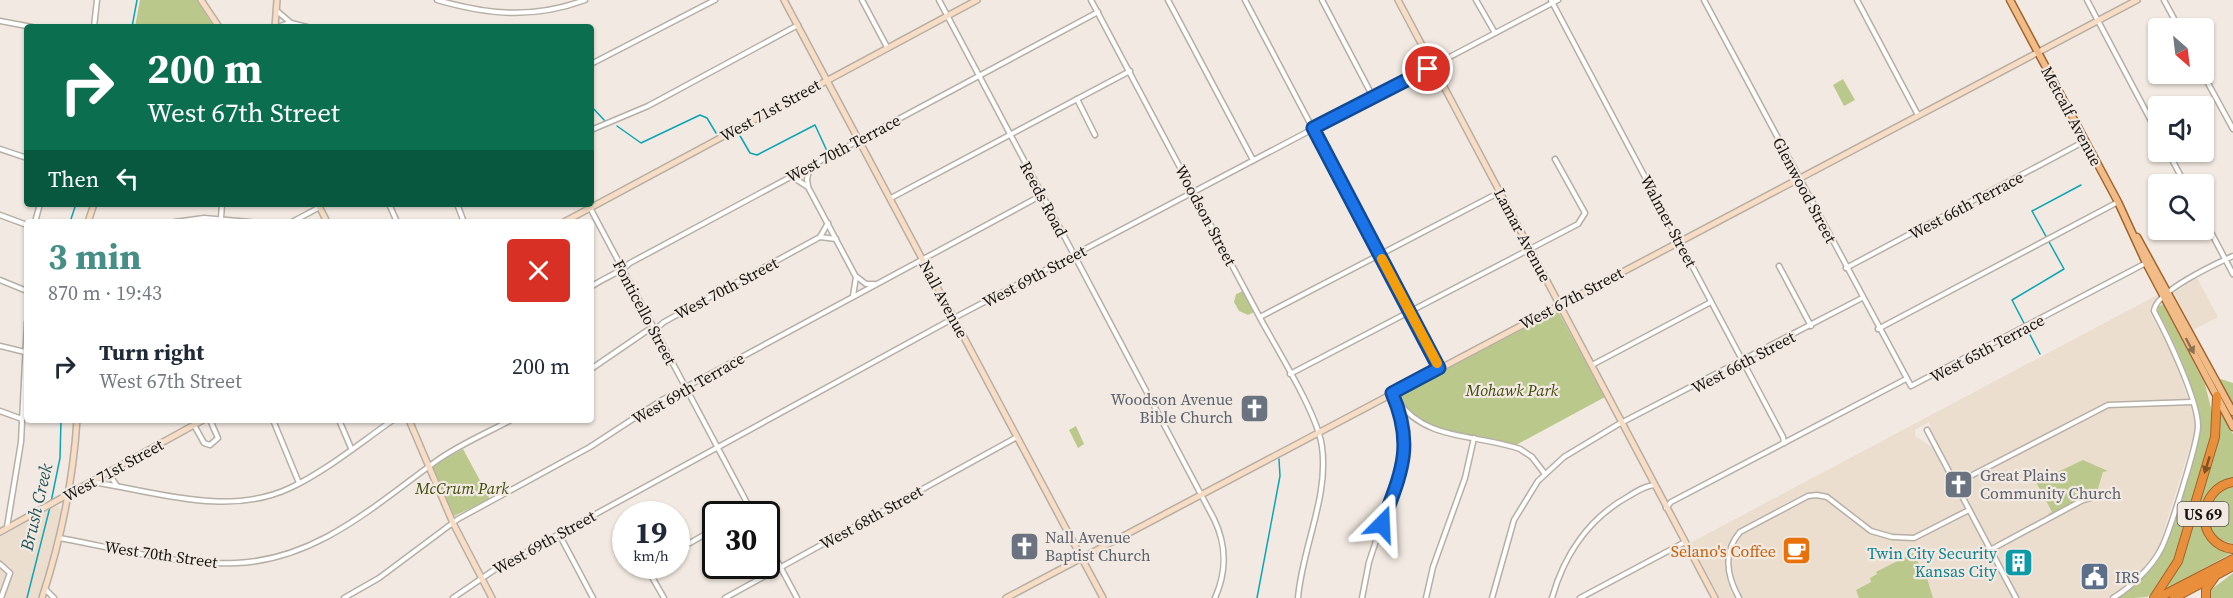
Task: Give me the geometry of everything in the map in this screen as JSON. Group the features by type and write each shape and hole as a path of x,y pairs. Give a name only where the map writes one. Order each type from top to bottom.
{"highway":[{"path":"2156,598 2178,561 2215,437 2217,396"},
{"name":"US 69","path":"2233,482 2215,490 2208,499 2204,514 2207,531 2213,539 2224,547 2233,549"},
{"path":"2156,598 2233,559"},
{"path":"2174,598 2233,566"},
{"path":"2206,598 2206,589 2216,575"}],"main road":[{"name":"Metcalf Avenue","path":"2010,0 2149,262 2233,412"},
{"name":"Metcalf Avenue","path":"2166,293 2233,427"}],"street":[{"path":"94,24 97,0"},
{"path":"201,0 217,24"},
{"path":"276,24 277,0"},
{"path":"437,0 482,12 514,15 549,11 585,0"},
{"path":"594,62 715,0"},
{"name":"Nall Avenue","path":"784,0 1103,598"},
{"path":"862,0 887,47"},
{"name":"Reeds Road","path":"939,0 1220,530 1224,547 1222,578 1215,598"},
{"name":"West 71st Street","path":"594,203 977,0"},
{"name":"Woodson Street","path":"1091,0 1260,317 1318,431 1323,448 1323,474 1302,565 1298,598"},
{"path":"1168,0 1253,160"},
{"path":"1245,0 1439,368"},
{"path":"1322,0 1373,97"},
{"name":"Lamar Avenue","path":"1398,0 1714,598"},
{"path":"1476,0 1495,33"},
{"name":"West 69th Street","path":"453,598 481,577 954,318 1552,1 1558,0"},
{"name":"Glenwood Street","path":"1704,0 1906,379"},
{"path":"1857,0 1918,115"},
{"path":"2087,0 2148,115"},
{"name":"West 67th Street","path":"1006,598 2137,0"},
{"path":"2164,0 2174,18"},
{"name":"Walmer Street","path":"1552,1 1783,437 1784,443"},
{"path":"277,11 295,24"},
{"name":"West 70th Terrace","path":"594,285 615,271 623,270 630,263 1098,12"},
{"path":"0,21 24,26"},
{"path":"594,129 639,111 798,25"},
{"path":"891,198 1130,71"},
{"path":"2208,84 2233,129"},
{"path":"1077,99 1095,135"},
{"name":"West 66th Terrace","path":"1846,268 2085,141"},
{"path":"0,149 24,157"},
{"path":"1290,374 1584,218 1582,206 1556,159"},
{"path":"811,165 807,179 808,187 856,277 866,284 876,284"},
{"path":"791,176 808,187"},
{"path":"1260,317 1500,192"},
{"name":"West 69th Terrace","path":"344,598 379,578 453,523 590,447 685,387 1042,195"},
{"path":"1878,329 2118,202"},
{"path":"221,218 222,207"},
{"path":"297,219 316,207"},
{"name":"West 71st Street","path":"569,219 587,207"},
{"name":"Fonticello Street","path":"590,207 746,501"},
{"path":"0,215 24,224"},
{"path":"210,219 228,219"},
{"path":"828,223 820,237 836,239"},
{"name":"West 70th Street","path":"594,367 648,330 655,330 664,322 820,237"},
{"path":"2214,239 2233,274"},
{"path":"2113,598 2128,587 2161,549 2198,431 2192,402 2172,345 2154,311 2155,305 2166,293 2233,256"},
{"name":"West 65th Terrace","path":"1666,507 1671,502 1906,379 1911,386 1916,385 2149,262"},
{"path":"1779,266 1811,326"},
{"path":"853,297 856,277"},
{"path":"0,280 24,290"},
{"name":"West 66th Street","path":"1492,598 1514,520 1545,474 1576,448 1863,298"},
{"path":"1591,366 1711,302"},
{"path":"0,346 24,352"},
{"path":"7,528 19,460 24,386"},
{"path":"1392,393 1413,418 1428,428 1520,449 1532,457 1545,474"},
{"path":"1362,598 1369,562 1400,473 1405,449 1404,423 1392,393"},
{"path":"1955,484 2108,405 2192,402"},
{"path":"0,411 22,419"},
{"path":"1404,423 1413,418"},
{"path":"42,598 60,538 69,494 77,423"},
{"name":"West 71st Street","path":"0,532 198,423"},
{"path":"194,425 204,443 212,444 218,436 212,423"},
{"path":"274,423 299,483"},
{"path":"340,423 351,448"},
{"path":"93,482 229,502 266,497 299,483 388,423"},
{"path":"410,423 453,523 492,598"},
{"name":"West 70th Street","path":"60,538 212,563 268,559 298,551 329,537 428,468 506,423"},
{"path":"1927,430 2016,598"},
{"name":"West 68th Street","path":"724,598 1017,437"},
{"path":"1426,598 1433,567 1465,478 1474,438"},
{"path":"114,470 111,477 118,486"},
{"path":"1552,598 1567,558 1589,527 1622,500 1654,485"},
{"path":"1738,598 1727,570 1733,540 1740,532 1808,496 1827,497 1871,531 1892,537 1914,538 1969,510"},
{"path":"1990,550 2094,497"},
{"path":"10,514 18,522"},
{"path":"559,534 593,598"},
{"path":"690,543 702,536"},
{"path":"1580,598 1685,542"},
{"path":"0,564 10,573 1,598"},
{"path":"781,567 797,598"},
{"path":"653,579 664,598"},
{"path":"45,589 54,598"}],"shaded area":[{"path":"2197,278 2218,317 2193,330 2174,293"},
{"path":"2159,294 2151,306 2150,313 2173,355 2195,420 2195,431 2158,549 2141,571 2117,592 2108,598 2019,598 1931,431 1929,422 1915,430 1915,436 1933,448 2013,598 1720,598 1690,543"},
{"path":"55,506 62,510 40,598 0,598 0,537"}],"green space":[{"path":"140,0 197,0 212,24 136,24"},
{"path":"1843,79 1855,100 1844,106 1833,85"},
{"path":"1243,291 1254,312 1248,315 1239,311 1234,302 1236,294"},
{"path":"2163,304 2205,384 2213,416 2212,436 2187,524 2169,570 2158,587 2147,597 2119,598 2165,547 2201,430 2196,402 2185,370 2158,312 2158,307"},
{"name":"Mohawk Park","path":"1555,311 1559,313 1605,397 1516,445 1438,427 1411,412 1400,400 1400,392"},
{"path":"2219,380 2233,383 2233,405"},
{"path":"2219,407 2233,434 2233,479 2219,484 2209,492 2202,514 2204,526 2210,537 2219,547 2232,553 2166,589 2180,562"},
{"path":"1076,426 1084,444 1078,448 1069,430"},
{"name":"McCrum Park","path":"463,449 490,499 454,516 433,468 437,463"},
{"path":"2083,460 2108,471 2103,472 2097,492 2101,495 2083,498 2050,516 2048,514 2052,512 2036,482"},
{"path":"2233,486 2233,544 2217,539 2209,523 2208,515 2218,494"},
{"path":"1913,553 1927,578 1933,598 1859,598 1856,590 1871,582 1870,578 1877,574 1876,572"},
{"path":"2233,573 2233,598 2209,598 2208,592"}],"waterway":[{"name":"Brush Creek","path":"133,24 137,0"},
{"path":"594,109 605,121"},
{"path":"617,126 641,143 700,115 707,118 716,133"},
{"path":"739,134 750,153 757,155 815,125 827,151"},
{"path":"2040,354 2012,300 2064,269 2032,211 2081,185"},
{"name":"Brush Creek","path":"71,219 75,207"},
{"name":"Brush Creek","path":"51,502 60,458 61,423"},
{"path":"1257,598 1280,476 1279,459"},
{"name":"Brush Creek","path":"27,598 50,507"}],"slow traffic":[{"path":"1382,259 1437,363"}],"place":[{"name":"Woodson Avenue Bible Church","path":"1254,408"},
{"name":"Great Plains Community Church","path":"1959,484"},
{"name":"Nall Avenue Baptist Church","path":"1024,546"},
{"name":"Selano's Coffee","path":"1797,551"},
{"name":"Twin City Security Kansas City","path":"2018,562"},
{"name":"IRS","path":"2094,577"}],"route":[{"path":"1382,524 1396,488 1405,449 1403,419 1392,393 1439,368 1313,128 1428,69"}]}
